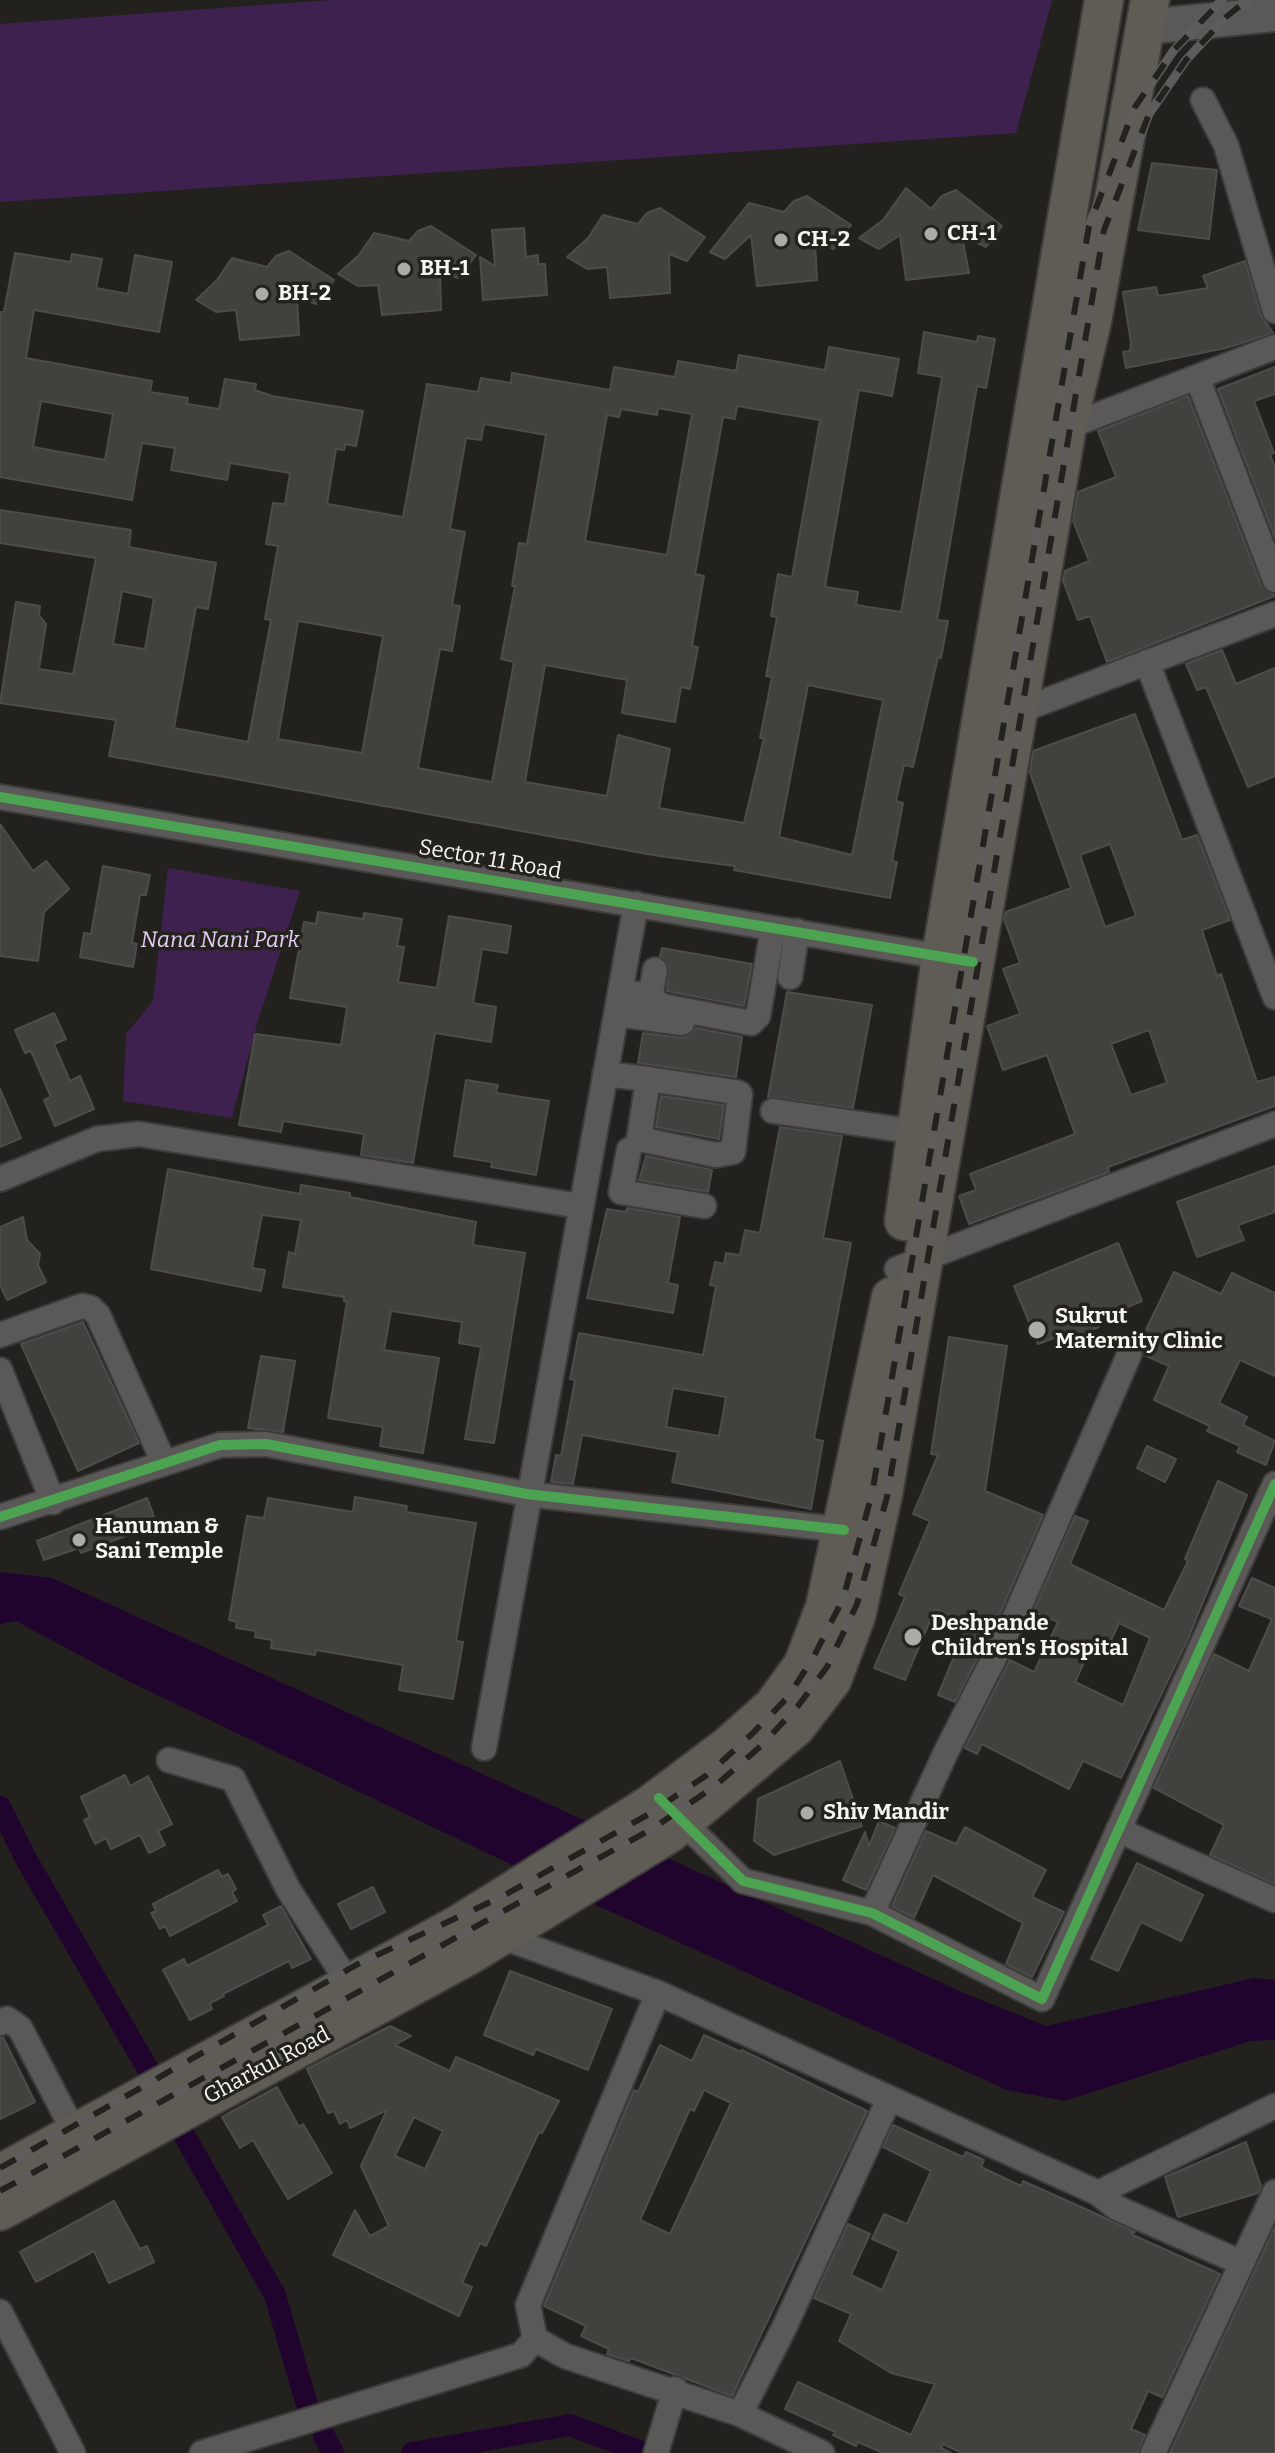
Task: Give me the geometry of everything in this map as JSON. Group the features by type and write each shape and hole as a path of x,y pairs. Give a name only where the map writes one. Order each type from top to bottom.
{"main road":[{"path":"666,1815 796,1727 832,1680 856,1616 868,1570 1050,315 1104,0"},
{"path":"666,1815 789,1686 803,1665 825,1607 910,1264 917,1132 1019,711 1067,427 1092,321 1147,13"},
{"name":"Gharkul Road","path":"0,2211 83,2147 358,1999 517,1921 666,1815"},
{"name":"Gharkul Road","path":"1,2171 83,2147"}],"street":[{"path":"1147,13 1275,14"},
{"path":"1203,100 1226,145 1275,311"},
{"path":"1050,315 1092,321"},
{"path":"1067,427 1275,347"},
{"path":"1197,377 1275,580"},
{"path":"1019,711 1275,614"},
{"path":"1147,662 1275,997"},
{"name":"Sector 11 Road","path":"0,797 957,959"},
{"path":"484,1748 527,1494 636,904"},
{"path":"619,1003 650,999 663,1006 751,1023 755,1021 785,930"},
{"path":"785,930 790,977"},
{"path":"650,999 655,970"},
{"path":"619,1003 736,1031"},
{"path":"606,1070 740,1094 733,1152 716,1155 639,1139 648,1079"},
{"path":"606,1070 735,1085"},
{"path":"773,1111 917,1132"},
{"path":"910,1264 1275,1124"},
{"path":"0,1179 97,1139 139,1134 580,1206"},
{"path":"592,1144 715,1163"},
{"path":"629,1150 621,1192 704,1206"},
{"path":"0,1335 82,1306 91,1308 98,1315 164,1463"},
{"path":"872,1913 946,1752 1014,1619 1129,1355"},
{"path":"0,1370 53,1502"},
{"path":"0,1517 220,1445 266,1444 527,1494 844,1530"},
{"path":"666,1815 743,1881 872,1913 1042,1999 1274,1491"},
{"path":"169,1760 233,1779 288,1889 358,1999"},
{"path":"1118,1830 1275,1900"},
{"path":"517,1921 658,1993 1098,2193 1117,2208 1242,2263"},
{"path":"658,1993 528,2305 535,2339 565,2356 675,2389 740,2414 822,2453"},
{"path":"0,2023 7,2019 20,2028 83,2147"},
{"path":"740,2414 889,2099"},
{"path":"1098,2193 1275,2106"},
{"path":"1153,2453 1275,2192"},
{"path":"0,2312 73,2453"},
{"path":"202,2453 521,2355 535,2339"},
{"path":"656,2453 675,2389"}],"green space":[{"path":"330,0 1052,0 1016,133 0,202 0,24"},
{"name":"Nana Nani Park","path":"168,868 300,891 257,1024 232,1118 123,1101 126,1034 153,1001"}],"shaded area":[{"path":"0,1572 52,1578 964,1993 1046,2026 1254,1978 1275,1980 1275,2040 1250,2041 1065,2101 1007,2090 587,1901 126,1680 16,1621 0,1624"}],"building":[{"path":"1152,163 1217,170 1209,239 1138,230"},
{"name":"CH-1","path":"906,188 931,209 942,196 956,190 1002,226 986,247 962,236 969,273 906,280 900,235 879,249 859,238 883,220"},
{"name":"CH-2","path":"807,196 851,225 834,249 815,242 817,280 757,286 751,235 725,259 710,252 749,203 784,212 794,201"},
{"path":"660,208 705,237 687,261 669,254 670,293 610,298 607,267 587,269 567,257 588,238 603,215 638,224 647,213"},
{"name":"BH-1","path":"431,226 476,255 458,278 440,272 441,310 382,315 378,285 358,286 338,274 359,255 374,233 409,241 418,231"},
{"path":"524,228 526,257 538,255 538,264 545,264 547,295 483,300 480,257 495,266 492,230"},
{"name":"BH-2","path":"289,251 334,280 316,304 297,297 299,335 240,340 236,310 216,312 196,300 217,280 232,258 267,267 276,256"},
{"path":"15,253 71,262 72,254 102,259 96,288 128,294 135,255 172,262 159,332 34,310 26,358 152,381 150,392 188,398 187,404 219,409 225,379 256,384 255,390 272,396 363,411 356,446 345,444 344,450 336,449 327,504 403,517 427,384 478,392 481,378 511,383 512,373 610,390 614,367 675,377 678,361 736,371 739,355 825,370 829,347 899,359 892,396 859,390 825,587 858,592 856,605 901,612 942,377 918,373 924,332 977,342 978,336 995,339 986,388 977,386 937,620 948,621 941,658 938,657 913,767 904,765 896,801 903,803 892,861 897,862 890,898 734,870 735,866 659,856 109,756 116,720 0,703 16,602 40,606 39,615 46,624 39,669 73,674 96,558 0,543 0,510 131,530 129,547 216,563 208,609 196,607 174,728 248,742 271,620 265,619 278,546 266,544 273,503 285,504 290,473 230,463 227,480 171,470 175,448 142,443 132,500 0,477 0,312 4,312","holes":["41,401 113,414 105,460 33,447","737,406 820,420 792,577 778,574 771,616 777,617 766,676 772,677 760,738 764,738 744,823 659,808 670,749 618,735 607,796 525,782 545,665 627,680 622,713 675,722 681,687 690,689 698,647 692,646 704,576 695,574 723,417 735,419","658,408 692,414 667,555 585,541 607,415 619,417 621,409 657,415","484,424 546,435 527,544 519,543 512,586 515,586 501,659 514,662 492,782 418,768 440,649 452,651 460,606 452,605 465,532 450,529 466,438 481,440","122,591 154,598 145,649 113,644","298,621 383,636 362,753 278,739","808,685 883,700 852,855 779,837"]},
{"path":"1245,261 1261,315 1273,333 1226,348 1126,368 1123,352 1130,351 1131,343 1123,292 1156,287 1158,296 1208,288 1203,276"},
{"path":"1275,367 1275,394 1254,401 1274,453 1270,454 1275,468 1275,538 1218,389"},
{"path":"1188,396 1261,585 1275,596 1107,662 1090,616 1078,620 1063,581 1065,571 1089,561 1073,521 1078,492 1116,477 1098,431"},
{"path":"1222,650 1236,684 1275,668 1275,776 1248,787 1206,687 1197,690 1186,664"},
{"path":"1135,714 1182,840 1197,835 1230,920 1202,930 1217,976 1221,974 1257,1082 1275,1077 1275,1106 1108,1167 1109,1172 969,1224 959,1196 976,1190 970,1174 1075,1134 1047,1055 1003,1070 987,1026 1020,1014 1003,969 1020,963 1004,919 1006,912 1071,888 1030,773 1033,751","holes":["1110,844 1136,916 1105,927 1080,855","1149,1030 1167,1083 1131,1095 1111,1044"]},
{"path":"0,824 33,871 46,861 69,889 44,912 38,961 0,956"},
{"path":"103,866 150,875 146,895 140,895 132,943 137,944 133,967 80,957 84,933 91,934"},
{"path":"318,912 363,919 364,913 402,919 397,946 404,947 398,982 437,988 449,916 511,926 507,953 482,949 473,1003 496,1007 491,1042 435,1033 413,1163 361,1155 364,1134 283,1121 281,1132 239,1125 255,1034 341,1045 347,1007 290,998 304,922 316,924"},
{"path":"662,948 752,964 744,1006 667,991 669,966 660,956"},
{"path":"787,992 872,1005 853,1108 768,1097"},
{"path":"54,1013 66,1039 54,1044 70,1081 80,1076 94,1109 55,1126 44,1100 51,1097 31,1051 25,1053 15,1030"},
{"path":"696,1028 742,1037 736,1077 638,1063 643,1033 681,1038"},
{"path":"466,1080 498,1085 496,1093 549,1101 536,1175 491,1167 492,1162 454,1156"},
{"path":"0,1089 21,1138 0,1147"},
{"path":"661,1096 724,1105 719,1139 656,1127"},
{"path":"780,1127 842,1136 823,1238 851,1243 814,1439 823,1441 811,1509 672,1482 678,1452 582,1435 573,1484 551,1482 556,1455 561,1456 575,1380 570,1379 579,1333 703,1355 716,1286 710,1285 715,1262 724,1264 726,1253 740,1255 745,1230 760,1233","holes":["673,1388 726,1397 719,1436 666,1427"]},
{"path":"646,1156 712,1170 708,1192 639,1180"},
{"path":"1275,1166 1275,1212 1238,1225 1244,1240 1197,1257 1177,1202"},
{"path":"168,1169 300,1194 301,1185 350,1193 350,1197 476,1222 473,1245 525,1253 494,1443 465,1439 481,1347 459,1343 462,1322 391,1311 384,1350 439,1358 423,1453 380,1446 383,1427 328,1418 347,1302 344,1297 283,1287 289,1252 295,1254 301,1220 262,1215 252,1268 265,1270 261,1291 151,1269"},
{"path":"627,1208 680,1217 668,1283 678,1285 673,1313 587,1298 607,1209 626,1212"},
{"path":"23,1217 27,1240 40,1254 38,1265 46,1282 7,1300 0,1285 0,1227"},
{"path":"1118,1243 1142,1301 1096,1320 1099,1327 1070,1339 1067,1333 1038,1344 1014,1286"},
{"path":"1174,1272 1221,1294 1232,1273 1275,1293 1275,1376 1240,1360 1219,1403 1247,1417 1243,1425 1275,1441 1266,1465 1237,1452 1240,1446 1207,1431 1210,1426 1154,1400 1169,1366 1144,1355 1139,1344"},
{"path":"83,1322 139,1443 78,1471 21,1344"},
{"path":"949,1337 1007,1346 985,1491 1043,1515 1000,1613 955,1702 938,1695 968,1623 935,1609 905,1680 874,1668 905,1597 899,1594 930,1521 913,1514 938,1455 931,1454"},
{"path":"261,1356 295,1361 283,1432 248,1428"},
{"path":"1147,1446 1176,1459 1165,1482 1137,1468"},
{"path":"1218,1481 1247,1495 1187,1641 1121,1778 1083,1761 1069,1789 982,1744 977,1754 965,1748 1010,1660 1034,1672 1058,1622 1033,1612 1075,1516 1088,1521 1070,1564 1164,1610 1188,1561 1185,1559","holes":["1119,1623 1150,1638 1123,1705 1075,1682 1093,1643 1107,1649"]},
{"path":"355,1497 407,1506 406,1512 476,1523 456,1641 463,1642 453,1699 399,1690 403,1665 316,1650 315,1655 271,1648 272,1640 255,1637 256,1631 236,1628 237,1622 229,1620 247,1516 264,1518 268,1498 353,1512"},
{"path":"147,1498 154,1516 128,1527 131,1534 81,1553 79,1548 44,1560 37,1541"},
{"path":"1252,1578 1275,1588 1275,1884 1210,1855 1224,1825 1154,1788 1214,1654 1249,1671 1272,1619 1239,1606"},
{"name":"Shiv Mandir","path":"840,1761 862,1826 774,1855 754,1841 758,1799"},
{"path":"125,1775 130,1786 148,1776 172,1824 158,1831 165,1845 149,1853 140,1835 111,1849 106,1838 95,1844 84,1820 90,1817 81,1797"},
{"path":"879,1821 895,1828 866,1890 843,1880 865,1832 869,1846"},
{"path":"965,1827 1046,1870 1032,1897 1064,1912 1032,1977 1006,1964 1023,1923 933,1875 914,1918 892,1906 926,1831 956,1844"},
{"path":"1137,1863 1203,1895 1181,1941 1141,1922 1118,1971 1091,1959"},
{"path":"218,1870 222,1877 228,1874 236,1889 232,1892 237,1901 170,1936 165,1926 160,1929 151,1913 156,1911 153,1904"},
{"path":"373,1887 385,1912 351,1929 338,1904"},
{"path":"281,1906 311,1959 292,1968 289,1961 223,1994 210,2003 212,2009 190,2020 163,1970 184,1959 187,1966 268,1925 263,1915"},
{"path":"510,1971 612,2009 588,2070 536,2049 533,2055 484,2035"},
{"path":"390,2026 411,2036 395,2045 450,2071 456,2057 559,2101 542,2133 539,2132 486,2246 480,2243 462,2283 472,2287 459,2316 333,2255 355,2210 370,2236 389,2226 361,2166 387,2110 350,2128 347,2120 340,2124 334,2111 328,2113 307,2069","holes":["414,2117 443,2131 425,2169 395,2156"]},
{"path":"704,2035 742,2050 867,2111 732,2396 631,2358 629,2361 607,2354 609,2349 581,2336 586,2326 544,2306 634,2090 638,2092 660,2045 692,2061","holes":["704,2090 731,2103 670,2234 640,2220 690,2109 694,2111"]},
{"path":"3,2037 35,2102 0,2119 0,2038"},
{"path":"277,2087 299,2127 303,2124 332,2173 288,2199 253,2140 240,2148 222,2117"},
{"path":"893,2125 963,2157 966,2152 984,2160 981,2167 1021,2186 1023,2181 1220,2274 1162,2397 1148,2391 1131,2429 1145,2435 1138,2453 962,2453 943,2444 941,2448 951,2453 883,2453 858,2442 856,2446 833,2435 835,2432 785,2409 798,2382 911,2435 935,2384 891,2373 839,2341 851,2314 814,2298 848,2224 870,2234 851,2275 882,2290 899,2251 872,2239 884,2214 907,2224 931,2171 883,2147"},
{"path":"1246,2142 1261,2186 1258,2193 1178,2217 1165,2177"},
{"path":"114,2201 140,2249 147,2246 154,2262 109,2283 94,2251 36,2282 20,2252"},
{"path":"1275,2227 1275,2453 1170,2453 1255,2270"}],"waterway":[{"path":"0,1807 26,1859 149,2071"},
{"path":"179,2126 275,2295 307,2405"},
{"path":"412,2453 570,2425 639,2451"},
{"path":"324,2436 333,2453"},
{"path":"639,2451 644,2453"}],"railway":[{"path":"0,2168 358,1964 503,1896 649,1814 707,1775 752,1734 788,1697 813,1658 843,1599 872,1494 1089,226 1135,107 1174,50 1222,0"},
{"path":"0,2191 655,1827 715,1786 762,1745 798,1706 827,1667 857,1604 887,1497 1104,230 1149,114 1186,60 1226,17 1247,0"}],"cycle path":[{"path":"0,797 973,962"},
{"path":"0,1517 220,1445 266,1444 527,1494 844,1530"},
{"path":"659,1798 743,1881 872,1913 1042,1999 1275,1484"}],"place":[{"name":"CH-1","path":"931,234"},
{"name":"CH-2","path":"781,240"},
{"name":"BH-1","path":"404,269"},
{"name":"BH-2","path":"262,294"},
{"name":"Sukrut Maternity Clinic","path":"1037,1330"},
{"name":"Hanuman & Sani Temple","path":"79,1540"},
{"name":"Deshpande Children's Hospital","path":"913,1637"},
{"name":"Shiv Mandir","path":"807,1813"}]}
